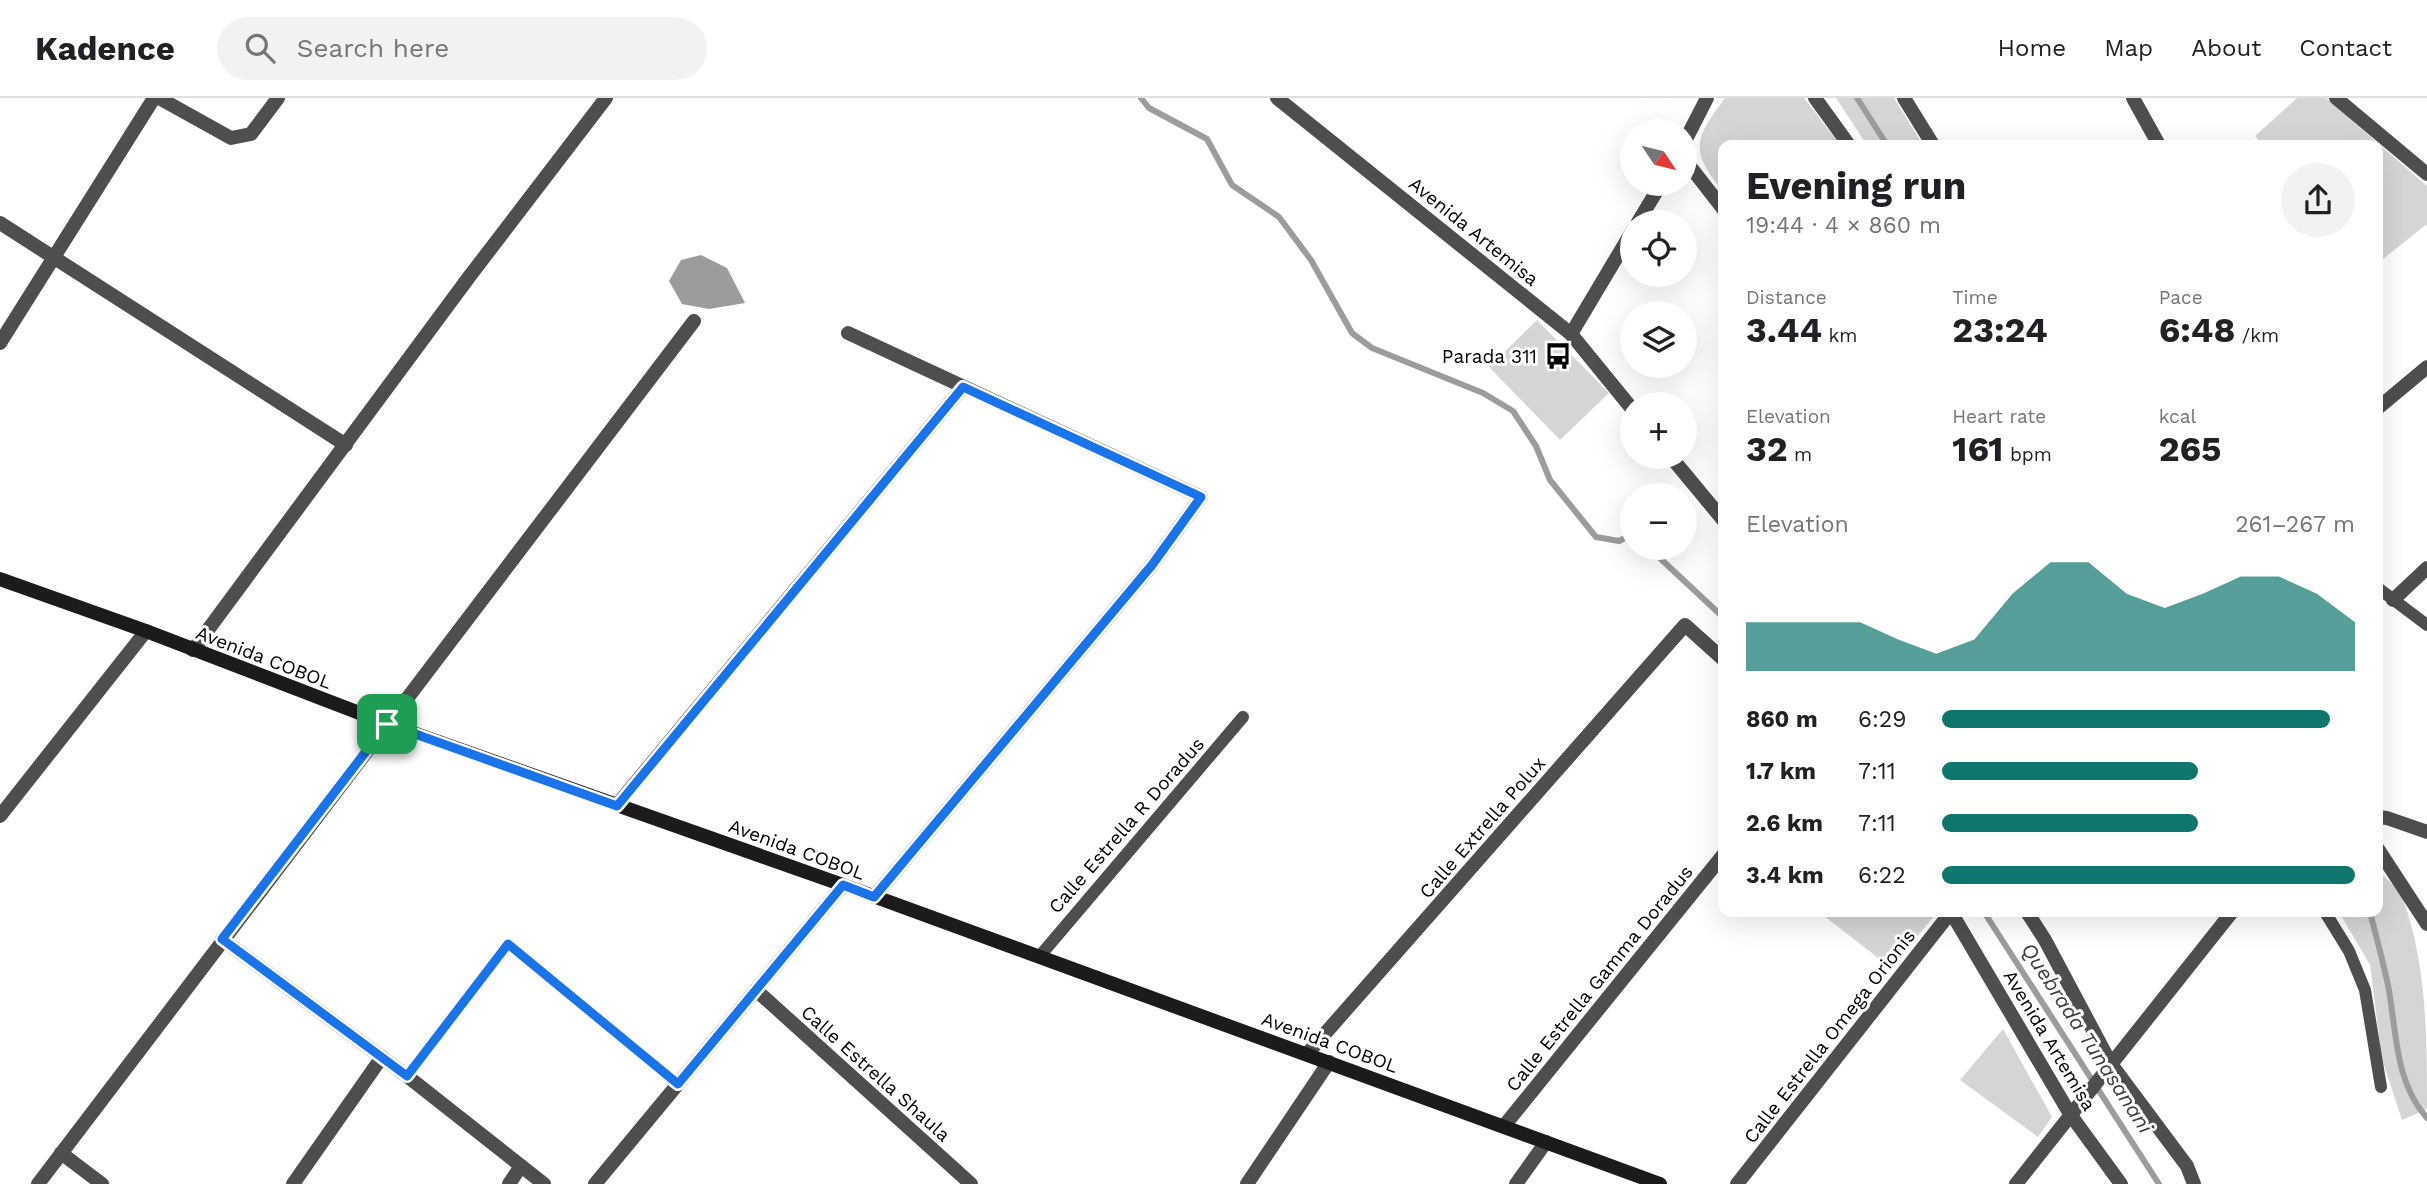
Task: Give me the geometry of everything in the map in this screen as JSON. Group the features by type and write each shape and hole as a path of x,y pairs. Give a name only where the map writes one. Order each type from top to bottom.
{"main road":[{"name":"Avenida COBOL","path":"0,579 146,631 387,724 843,885 1660,1184"}],"street":[{"path":"0,344 53,256 156,98 231,138 251,134 278,98"},
{"path":"193,650 469,277 606,98"},
{"name":"Avenida Artemisa","path":"1277,98 1571,334 1620,394"},
{"path":"1696,119 1707,98"},
{"path":"1815,98 1845,140"},
{"path":"1904,98 1930,140"},
{"path":"2133,98 2153,140"},
{"path":"2336,98 2427,174"},
{"path":"1698,177 1718,202"},
{"path":"0,223 346,444"},
{"path":"1571,334 1620,252"},
{"path":"38,1184 694,321"},
{"path":"848,333 1201,497 1152,565 874,897"},
{"path":"2383,404 2427,368"},
{"path":"617,806 963,387"},
{"path":"1681,469 1718,515"},
{"path":"2393,600 2427,568"},
{"name":"Calle Extrella Polux","path":"1307,1054 1685,625 1718,655"},
{"path":"0,817 146,631"},
{"path":"2383,818 2427,832"},
{"path":"2383,857 2427,924"},
{"name":"Calle Estrella Gamma Doradus","path":"1504,1126 1718,861"},
{"path":"594,1184 843,885"},
{"name":"Calle Estrella Omega Orionis","path":"1737,1184 1947,917"},
{"name":"Avenida Artemisa","path":"1954,917 2070,1114 2121,1184"},
{"path":"2030,917 2046,940 2111,1064 2188,1166 2194,1184"},
{"path":"2016,1184 2228,917"},
{"path":"222,939 407,1076 544,1184"},
{"name":"Calle Estrella Shaula","path":"756,990 971,1184"},
{"path":"293,1184 382,1057"},
{"path":"1247,1184 1329,1062"},
{"path":"1516,1184 1546,1142"},
{"path":"61,1153 102,1184"},
{"path":"509,1184 522,1166"}],"lane":[{"path":"2383,592 2427,625"},
{"name":"Calle Estrella R Doradus","path":"1039,957 1243,717"},
{"path":"2328,917 2349,951 2365,990 2381,1087"},
{"path":"407,1076 508,944 678,1084"}],"shaded area":[{"path":"1725,98 1804,98 1836,140 1718,140 1718,185 1701,155 1702,136"},
{"path":"1836,98 1894,98 1920,140 1864,140"},
{"path":"2297,98 2326,98 2374,140 2259,140 2255,136"},
{"path":"2383,148 2427,186 2427,224 2383,259"},
{"path":"701,255 727,268 745,303 709,309 682,304 669,281 681,260"},
{"path":"1537,320 1609,393 1560,440 1489,367"},
{"path":"2383,875 2403,899 2417,950 2424,1002 2427,1109 2402,1120 2382,1059 2370,965 2342,917 2383,917"},
{"path":"1825,917 1933,917 1891,968"},
{"path":"2003,1029 2052,1117 2038,1137 1960,1080"}],"waterway":[{"name":"Quebrada Tunasanani","path":"1141,98 1149,108 1207,139 1232,185 1279,217 1311,260 1352,333 1372,348 1483,393 1513,411 1536,446 1550,480 1596,537 1620,540"},
{"path":"1857,98 1884,140"},
{"name":"Quebrada Tunasanani","path":"1662,560 1718,612"},
{"name":"Quebrada Tunasanani","path":"1987,917 2159,1184"},
{"path":"2371,917 2388,985 2398,1055 2408,1088 2427,1118"}],"place":[{"name":"Parada 311","path":"1558,356"}],"route":[{"path":"963,387 1201,497 1152,565 874,897 843,885 678,1084 508,944 407,1076 222,939 387,724 617,806 963,387"}]}
